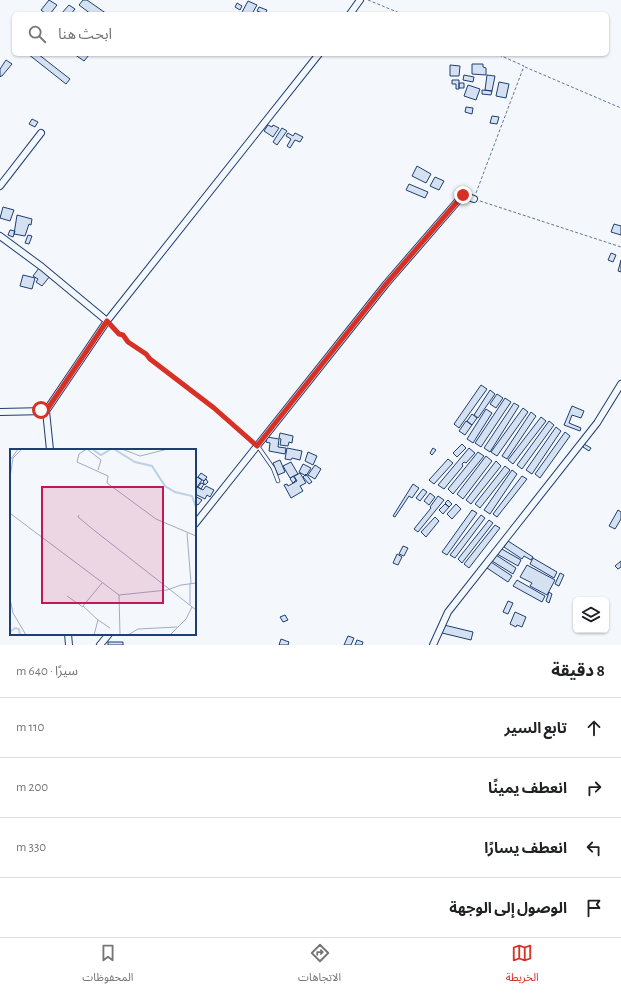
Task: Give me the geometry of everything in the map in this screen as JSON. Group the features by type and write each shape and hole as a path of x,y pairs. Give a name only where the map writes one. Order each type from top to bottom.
{"street":[{"path":"351,12 360,0"},
{"path":"50,449 46,411 107,321 317,56"},
{"path":"0,186 41,133"},
{"path":"196,523 386,284 463,195 474,199"},
{"path":"0,236 42,267 107,321"},
{"path":"433,645 448,612 597,423 621,384"},
{"path":"0,412 46,411"},
{"path":"68,635 69,645"},
{"path":"100,645 108,635"}],"lane":[{"path":"257,446 273,468 278,481"}],"path":[{"path":"368,0 397,12"},
{"path":"502,56 621,108"},
{"path":"524,66 474,199 621,248"},
{"path":"107,321 128,342 146,354 150,359 214,408 257,446"}],"building":[{"path":"49,0 57,5 52,12 44,12 41,10"},
{"path":"83,0 87,0 104,12 88,12 79,5"},
{"path":"248,1 257,5 253,12 242,12"},
{"path":"237,3 242,6 240,10 235,7"},
{"path":"69,5 75,9 73,12 63,12"},
{"path":"259,7 267,10 266,12 257,11"},
{"path":"31,56 41,56 70,79 66,84"},
{"path":"77,56 88,56 84,61"},
{"path":"6,60 12,64 0,77 0,69"},
{"path":"472,64 483,64 483,67 486,68 486,75 472,74"},
{"path":"450,65 460,66 459,76 450,76"},
{"path":"464,75 474,77 473,82 463,80"},
{"path":"487,75 495,76 492,91 485,90"},
{"path":"452,80 459,80 459,89 456,89 456,84 452,84"},
{"path":"499,82 509,84 506,98 496,96"},
{"path":"459,83 464,83 464,88 459,88"},
{"path":"468,85 480,89 476,100 464,96"},
{"path":"482,90 492,91 491,95 482,94"},
{"path":"466,107 473,108 472,114 465,112"},
{"path":"492,116 499,117 497,124 490,123"},
{"path":"32,119 38,122 35,127 29,124"},
{"path":"268,125 272,127 273,125 279,128 273,137 264,131"},
{"path":"282,128 287,131 277,145 273,142"},
{"path":"288,133 293,136 295,133 303,137 300,142 295,140 290,148 287,146 291,139 286,136"},
{"path":"417,166 431,174 426,183 412,176"},
{"path":"435,177 444,181 439,190 430,186"},
{"path":"409,184 428,192 425,198 406,190"},
{"path":"3,207 14,210 10,221 0,218"},
{"path":"17,215 32,219 31,225 29,224 25,236 14,234"},
{"path":"614,224 621,226 621,235 611,232"},
{"path":"10,230 15,231 13,237 8,235"},
{"path":"28,235 32,236 29,244 25,243"},
{"path":"611,253 616,255 613,262 608,260"},
{"path":"621,260 621,272 618,271"},
{"path":"39,268 50,276 42,286 36,282 38,279 33,276"},
{"path":"23,275 35,278 32,289 20,286"},
{"path":"481,385 487,389 459,428 454,424"},
{"path":"490,390 495,394 478,418 474,415"},
{"path":"497,394 503,398 496,408 490,404"},
{"path":"505,398 511,402 481,447 475,443"},
{"path":"514,403 519,406 490,452 484,448"},
{"path":"572,406 584,411 581,418 572,415 569,423 581,428 580,431 564,425"},
{"path":"523,408 528,412 497,456 491,452"},
{"path":"486,409 492,413 473,443 467,439"},
{"path":"531,412 536,416 507,459 502,456"},
{"path":"472,414 477,418 472,425 467,421"},
{"path":"541,417 546,421 513,464 508,460"},
{"path":"466,421 472,425 465,435 459,431"},
{"path":"549,421 554,425 522,469 517,465"},
{"path":"556,427 561,431 532,474 526,470"},
{"path":"565,432 570,436 540,478 535,474"},
{"path":"280,433 293,436 292,443 289,442 288,446 280,445"},
{"path":"267,437 279,439 278,447 286,448 285,454 269,451 270,443 266,442"},
{"path":"462,444 466,448 457,457 453,453"},
{"path":"584,444 591,448 589,451 583,447"},
{"path":"287,448 302,451 300,460 292,458 291,460 285,459"},
{"path":"433,448 436,450 432,455 430,453"},
{"path":"469,448 475,453 466,463 464,462 462,464 463,466 444,489 438,485"},
{"path":"308,452 317,456 313,465 305,461"},
{"path":"478,452 484,456 453,494 448,489"},
{"path":"486,456 492,461 463,499 457,494"},
{"path":"448,459 453,463 434,484 429,480"},
{"path":"280,460 285,472 278,475 273,463"},
{"path":"496,461 501,466 471,504 466,500"},
{"path":"291,462 298,474 290,478 283,466"},
{"path":"303,464 311,468 306,476 299,472"},
{"path":"315,465 321,469 315,479 308,475"},
{"path":"505,466 510,470 480,508 475,504"},
{"path":"512,470 517,474 490,514 484,510"},
{"path":"201,473 207,477 204,481 198,477"},
{"path":"300,473 306,483 300,486 303,491 291,498 284,485 287,484 288,486 297,481 294,476"},
{"path":"306,474 312,482 309,484 303,477"},
{"path":"293,476 296,480 293,483 290,479"},
{"path":"522,476 527,479 497,517 493,514"},
{"path":"196,478 202,480 196,489"},
{"path":"206,479 208,482 205,485 203,482"},
{"path":"201,483 204,484 201,489 198,487"},
{"path":"413,484 419,488 412,498 409,496 395,517 393,516"},
{"path":"206,486 214,490 210,497 207,495 205,499 196,494 197,487 203,490"},
{"path":"423,489 427,492 420,501 416,498"},
{"path":"430,493 435,497 429,505 424,501"},
{"path":"438,496 444,500 418,532 414,529 431,508 430,507"},
{"path":"196,497 202,500 198,505 196,504"},
{"path":"448,500 452,504 449,507 445,503"},
{"path":"445,504 449,507 443,514 439,510"},
{"path":"456,504 461,509 452,519 447,514"},
{"path":"472,510 477,513 447,555 442,552"},
{"path":"618,510 621,512 621,519 615,529 609,526"},
{"path":"481,515 485,518 455,558 450,555"},
{"path":"435,517 439,521 426,537 421,532"},
{"path":"489,520 493,523 462,563 458,559"},
{"path":"495,525 500,528 469,568 464,564"},
{"path":"508,541 533,557 531,560 524,556 522,559 504,547"},
{"path":"403,546 408,548 404,556 399,554"},
{"path":"500,548 521,560 518,566 497,554"},
{"path":"397,554 402,557 398,565 393,563"},
{"path":"496,555 516,568 513,574 492,561"},
{"path":"533,558 557,572 554,578 530,564"},
{"path":"621,561 621,567 618,569 615,566"},
{"path":"491,562 512,576 508,582 487,568"},
{"path":"527,565 555,580 547,595 530,586 532,583 520,577"},
{"path":"560,573 564,575 559,586 555,584"},
{"path":"517,580 545,596 542,602 513,586"},
{"path":"549,592 552,594 549,603 546,601"},
{"path":"508,601 513,603 508,614 503,612"},
{"path":"515,612 526,617 522,627 517,625 516,627 510,624"},
{"path":"285,615 288,620 283,622 280,617"},
{"path":"444,625 473,632 471,640 442,633"},
{"path":"348,636 354,638 351,645 344,645"},
{"path":"281,639 289,642 288,645 279,645"},
{"path":"357,640 363,642 362,645 355,645"},
{"path":"108,642 123,642 123,645 108,645"}],"route":[{"path":"41,410 46,411 107,321 119,334 123,335 128,342 146,354 150,359 214,408 257,446 386,284 463,195"}]}
